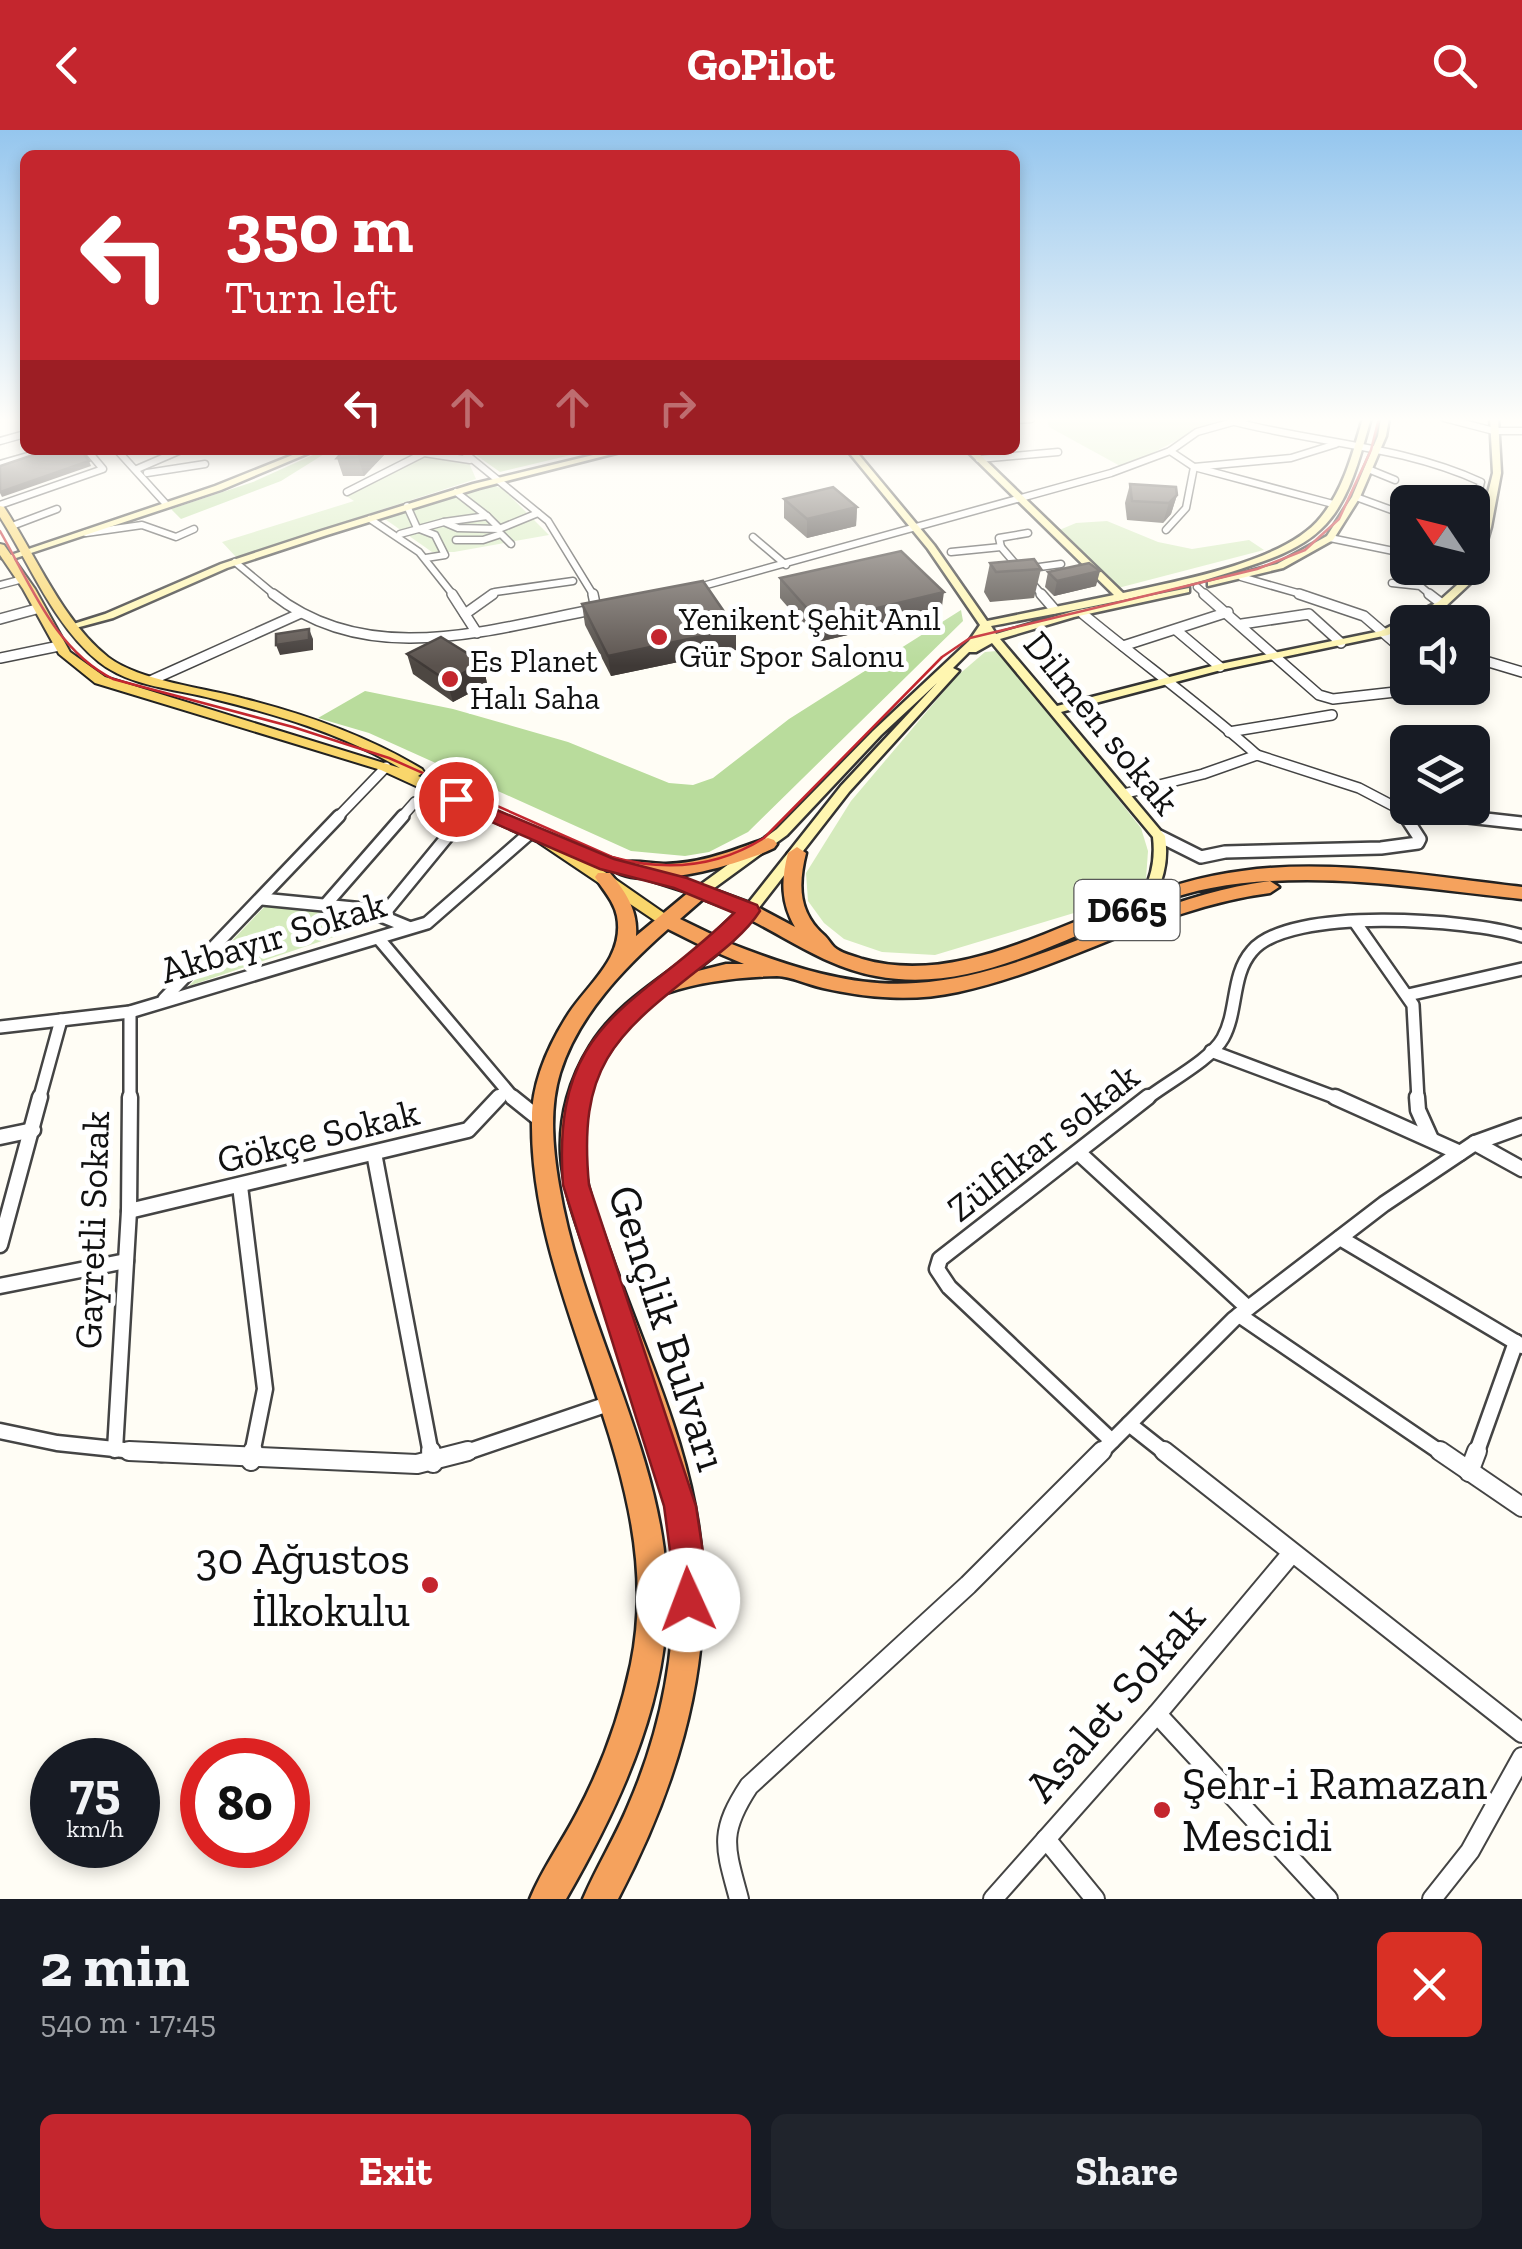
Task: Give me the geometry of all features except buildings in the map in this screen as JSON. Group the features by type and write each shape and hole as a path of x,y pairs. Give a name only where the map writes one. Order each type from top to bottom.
{"highway":[{"path":"612,973 624,951 629,922 612,872 690,871 729,862 768,844"},
{"path":"797,852 790,886 794,912 828,950 872,968"},
{"name":"D665","path":"701,891 749,911 825,955 872,968 910,972 968,965 1201,884 1273,872 1316,872 1522,893"},
{"name":"D665","path":"806,974 888,990 953,985 1178,906 1250,888 1360,886 1522,906"},
{"name":"Gençlik Bulvarı","path":"547,1899 582,1841 630,1730 643,1676 652,1576 644,1514 548,1198 542,1121 549,1076 559,1050 612,973 701,891"},
{"name":"Gençlik Bulvarı","path":"600,1899 630,1847 676,1715 688,1634 688,1566 680,1506 576,1185 572,1161 575,1106 602,1043 631,1010 716,945 749,911"},
{"path":"666,920 716,945 806,974"},
{"path":"631,1010 669,987 704,976 744,970 806,974"}],"main road":[{"path":"3,553 27,551 174,501"},
{"path":"72,626 109,616 235,562 426,501"},
{"name":"Dilmen sokak","path":"892,501 990,631 1160,836 1164,859 1160,876 1144,904"},
{"path":"1020,501 1119,594"},
{"path":"3,553 72,662 118,687 346,752 612,872 701,891 768,844 877,732 990,631 1054,609 1259,562 1286,550 1320,526 1335,501"},
{"path":"749,911 844,789 931,700 990,631 1083,614 1280,566 1330,538 1354,501"},
{"path":"0,507 72,626 105,662 152,680 358,738 386,750 456,799"},
{"path":"1054,710 1220,667 1384,633 1442,604 1463,585"},
{"path":"612,872 666,920"}],"street":[{"path":"467,501 487,516 511,544"},
{"path":"520,501 548,521 594,597 596,609"},
{"path":"685,591 1017,501"},
{"path":"1166,530 1182,520 1189,501"},
{"path":"1320,501 1333,504"},
{"path":"1366,501 1390,509"},
{"path":"407,506 416,528 435,535 445,555 426,558"},
{"path":"12,526 56,509"},
{"path":"456,540 482,540 538,514"},
{"path":"400,534 487,516"},
{"path":"370,519 400,534 426,558 477,632"},
{"path":"444,522 458,528 500,531"},
{"path":"77,534 147,523 161,526 176,537 194,528"},
{"path":"1028,533 1000,538 1002,546 1054,609"},
{"path":"754,537 786,565"},
{"path":"1330,538 1390,550"},
{"path":"951,552 1002,546"},
{"path":"235,562 300,612 334,629 370,635 406,637 477,632 611,607"},
{"path":"1020,569 1060,564"},
{"path":"1240,577 1349,608 1390,638"},
{"path":"0,586 23,579"},
{"path":"1014,580 1029,580"},
{"path":"466,614 495,592 573,581"},
{"path":"1411,585 1420,586 1442,604"},
{"path":"1197,587 1311,690 1333,698 1390,692"},
{"path":"0,620 40,608"},
{"path":"152,680 300,612"},
{"path":"1123,646 1176,630 1198,618 1228,612"},
{"path":"1083,614 1257,754 1359,788 1390,804"},
{"path":"1242,624 1309,614 1341,643"},
{"path":"1176,630 1220,667"},
{"path":"1384,633 1390,634"},
{"path":"0,658 60,646"},
{"path":"1490,662 1522,672"},
{"path":"1229,732 1332,715"},
{"path":"1127,794 1203,774 1257,754"},
{"path":"161,1002 386,768"},
{"path":"327,903 415,802"},
{"path":"1490,819 1522,822"},
{"path":"382,916 460,821"},
{"path":"1160,836 1200,857 1225,852 1381,848 1418,843 1420,838 1411,825"},
{"name":"Akbayır Sokak","path":"0,1027 130,1012 426,923 537,835"},
{"path":"262,899 327,903 382,916 408,927"},
{"path":"1355,922 1476,923 1506,928 1522,936"},
{"path":"1355,922 1412,1005 1418,1110 1432,1139"},
{"name":"Zülfikar sokak","path":"1112,1441 949,1287 937,1269 940,1260 1222,1040 1240,976 1250,952 1262,940 1290,930 1355,922"},
{"path":"379,939 505,1091 542,1121"},
{"path":"1408,995 1522,969"},
{"name":"Gayretli Sokak","path":"116,1450 129,1212 130,1012"},
{"path":"0,1245 61,1020"},
{"path":"1211,1050 1373,1111 1460,1153"},
{"name":"Gökçe Sokak","path":"129,1212 468,1130 505,1091"},
{"path":"739,1899 728,1859 728,1818 749,1786 968,1585 1243,1312 1460,1153 1522,1126"},
{"path":"0,1137 33,1130"},
{"path":"1475,1144 1522,1169"},
{"path":"374,1153 434,1463"},
{"path":"1080,1154 1243,1312 1522,1507"},
{"path":"240,1186 265,1389 251,1461"},
{"path":"1340,1238 1519,1344 1469,1472"},
{"path":"0,1286 126,1261"},
{"path":"0,1431 33,1441 251,1461 434,1463 611,1404"},
{"path":"1129,1424 1522,1733"},
{"name":"Asalet Sokak","path":"993,1899 1157,1714 1292,1553"},
{"path":"1157,1714 1328,1899"},
{"path":"1432,1899 1470,1851 1522,1757"},
{"path":"1046,1838 1095,1899"}],"green space":[{"path":"197,501 230,501 181,519 171,509"},
{"path":"354,501 410,501 236,557 222,542"},
{"path":"436,501 515,501 549,535 454,552 432,552 382,517"},
{"path":"1107,521 1158,542 1192,549 1249,540 1264,550 1118,588 1057,531 1076,523"},
{"path":"961,610 963,621 748,832 709,852 685,856 631,851 369,733 318,718 365,691 453,709 568,742 669,783 693,785 713,778 789,719"},
{"path":"997,651 1141,828 1148,851 1146,879 1107,903 935,955 882,952 844,939 824,923 808,901 806,873 851,801 956,677 985,652"},
{"path":"266,905 354,916 372,924 189,986"}],"tram line":[{"path":"0,531 60,634 93,667 113,679 293,727 389,758 612,857 671,865 728,856 764,838 942,657 970,638 1257,569 1305,550 1339,519 1348,501"}],"place":[{"name":"Yenikent Şehit Anıl Gür Spor Salonu","path":"659,637"},
{"name":"Es Planet Halı Saha","path":"450,679"},
{"name":"30 Ağustos İlkokulu","path":"430,1585"},
{"name":"Şehr-i Ramazan Mescidi","path":"1162,1810"}],"route":[{"path":"456,799 608,864 680,883 749,911 716,945 631,1010 602,1043 575,1106 572,1137 576,1185 680,1506 688,1600"}]}
